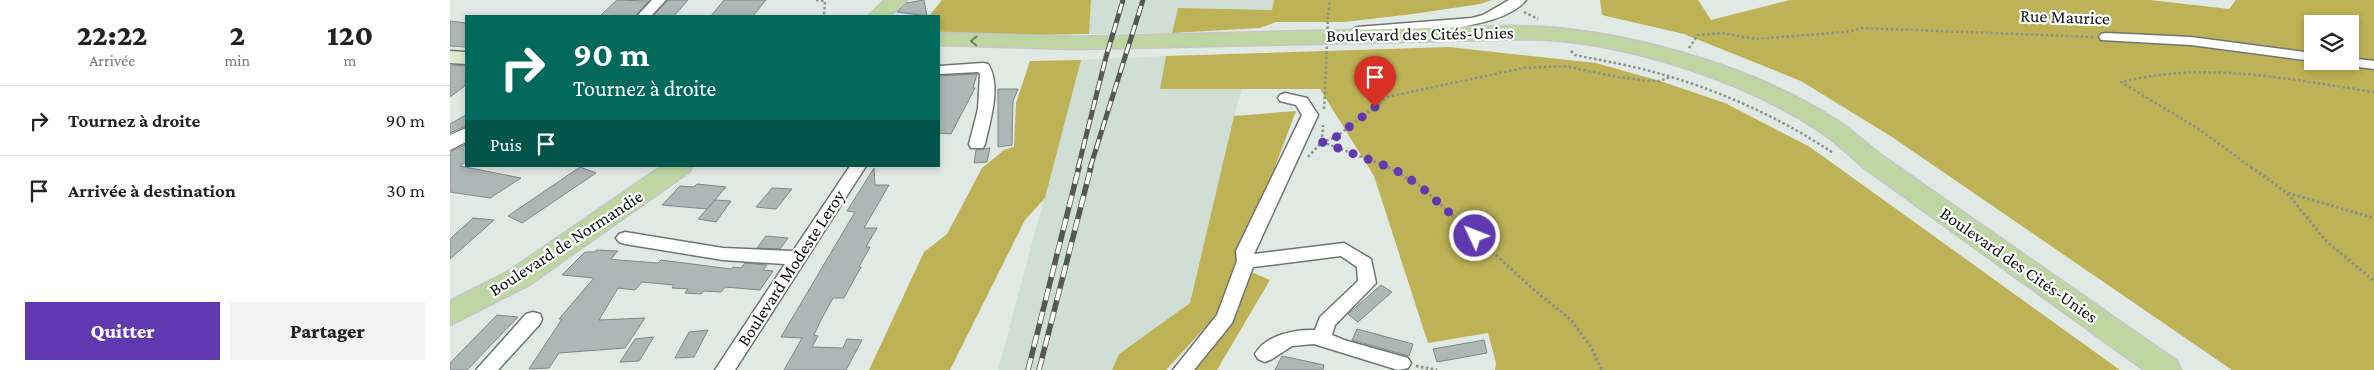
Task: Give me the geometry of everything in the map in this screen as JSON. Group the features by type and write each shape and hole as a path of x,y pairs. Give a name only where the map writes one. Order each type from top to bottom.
{"main road":[{"name":"Boulevard des Cités-Unies","path":"940,44 1075,43 1496,32 1550,33 1616,45 1675,69 1742,83 1796,108 1827,126 1872,161 2166,370"},
{"name":"Boulevard des Cités-Unies","path":"940,44 1432,42 1514,43 1566,47 1631,58 1723,87 1760,101 1872,161"},
{"path":"450,57 465,58"},
{"name":"Boulevard de Normandie","path":"450,300 490,280 554,241 661,167"},
{"name":"Boulevard de Normandie","path":"450,314 519,278 679,167"}],"street":[{"path":"645,15 658,0"},
{"path":"1291,36 1472,22 1488,18 1519,0"},
{"name":"Rue Maurice","path":"2106,38 2191,41 2304,56"},
{"path":"2359,63 2374,65"},
{"path":"940,70 983,68 988,74 985,109 977,144"},
{"path":"1183,370 1224,318 1246,261 1245,251 1310,114 1307,106 1298,98 1286,98"},
{"path":"450,144 465,135"},
{"name":"Boulevard Modeste Leroy","path":"725,370 857,167"},
{"path":"625,238 723,254 798,258"},
{"path":"1246,261 1278,259 1309,252 1344,249 1365,264 1367,283 1327,322 1322,338"},
{"path":"486,370 533,319"},
{"path":"1265,354 1277,344 1292,338 1312,336 1322,338 1339,346 1402,363"}],"path":[{"path":"816,0 825,1 824,15"},
{"path":"1324,115 1330,0"},
{"name":"Rue Maurice","path":"1675,69 1698,35 1722,33 1756,39 1846,32 1863,28 2106,38"},
{"path":"1566,47 1575,55 1675,69 1726,97 1812,138 1836,155"},
{"path":"1322,142 1336,137 1388,97 1523,68 1564,66 1618,77 1651,81 1660,81 1675,69"},
{"path":"2374,92 2242,73 2170,72 2144,75 2121,82 2197,128 2287,193 2325,240 2374,281"},
{"path":"1322,142 1323,124"},
{"path":"1322,142 1394,169 1419,185 1533,289 1570,319 1591,347 1602,370"},
{"path":"2287,193 2374,218"},
{"path":"1402,363 1437,370"}],"shaded area":[{"path":"942,0 1091,0 1089,34 973,36 940,32 940,15 930,15"},
{"path":"1091,0 1274,0 1272,10 1178,9 1172,33 1089,34"},
{"path":"1274,0 1492,0 1480,4 1413,14 1344,22 1276,22 1260,28 1172,33 1178,8 1272,10"},
{"path":"1600,0 1698,0 1711,20 1790,0 2150,0 2229,9 2236,0 2374,0 2374,370 2232,370 1892,137 1801,81 1684,34 1602,15"},
{"path":"1449,47 1596,63 1660,81 1725,103 1810,147 2120,370 1495,370 1496,363 1488,333 1428,343 1374,176 1320,89 1160,89 1166,56"},
{"path":"1166,56 1160,89 1242,89 1190,303 1119,354 1112,370 998,370 1081,60"},
{"path":"1081,60 1045,198 1025,220 950,370 869,370 924,252 947,234 982,168 1004,150 1014,147 1016,103 1030,61"},
{"path":"1296,111 1221,310 1166,370 1112,370 1119,354 1190,303 1234,116"},
{"path":"1251,272 1270,280 1217,370 1192,370 1230,325"}],"building":[{"path":"617,0 649,1 636,15 601,15"},
{"path":"688,0 675,15 654,15 667,1"},
{"path":"724,0 766,0 754,15 712,15"},
{"path":"924,0 927,15 897,12 906,3"},
{"path":"450,21 465,23 465,47 450,46"},
{"path":"452,65 465,66 465,86 450,97 450,67"},
{"path":"977,74 973,88 975,88 951,134 940,133 940,76"},
{"path":"998,89 1018,89 1013,101 1012,145 998,147"},
{"path":"465,116 465,126 450,133 450,124"},
{"path":"465,144 465,163 460,166 521,178 490,198 450,192 450,152"},
{"path":"990,148 987,162 974,163 976,150"},
{"path":"580,167 596,173 522,223 508,216"},
{"path":"874,168 875,185 889,185 864,228 877,228 866,247 870,247 859,267 861,267 844,298 833,298 814,335 818,336 812,347 843,348 847,339 862,340 846,370 784,370 802,338 781,337 855,212 847,211"},
{"path":"697,184 726,187 707,209 662,205 680,186 694,187"},
{"path":"772,188 792,189 776,209 756,207"},
{"path":"715,200 731,201 716,222 698,219"},
{"path":"473,218 494,220 450,259 450,239"},
{"path":"766,236 788,238 780,249 757,248"},
{"path":"597,250 618,251 611,259 618,260 658,263 661,260 731,269 733,267 741,268 745,263 767,265 763,270 773,271 760,290 725,287 721,292 685,293 688,289 672,288 674,285 642,282 635,290 618,288 599,320 645,318 625,348 559,353 549,368 529,369 562,319 559,319 594,278 562,275 585,252"},
{"path":"1381,285 1392,292 1358,322 1348,314"},
{"path":"497,315 518,317 467,370 450,370 450,363"},
{"path":"1357,329 1413,344 1409,356 1352,340"},
{"path":"708,330 694,357 675,358 689,332"},
{"path":"654,337 639,361 620,362 635,339"},
{"path":"1484,340 1487,353 1437,362 1433,349"},
{"path":"1282,356 1324,365 1323,370 1275,370"}],"railway":[{"path":"1078,168 1106,57 1123,0"},
{"path":"1090,168 1143,0"},
{"path":"1028,370 1079,167"},
{"path":"1039,370 1091,167"}],"route":[{"path":"1375,107 1336,137 1322,142 1394,169 1419,185 1475,236"}]}
